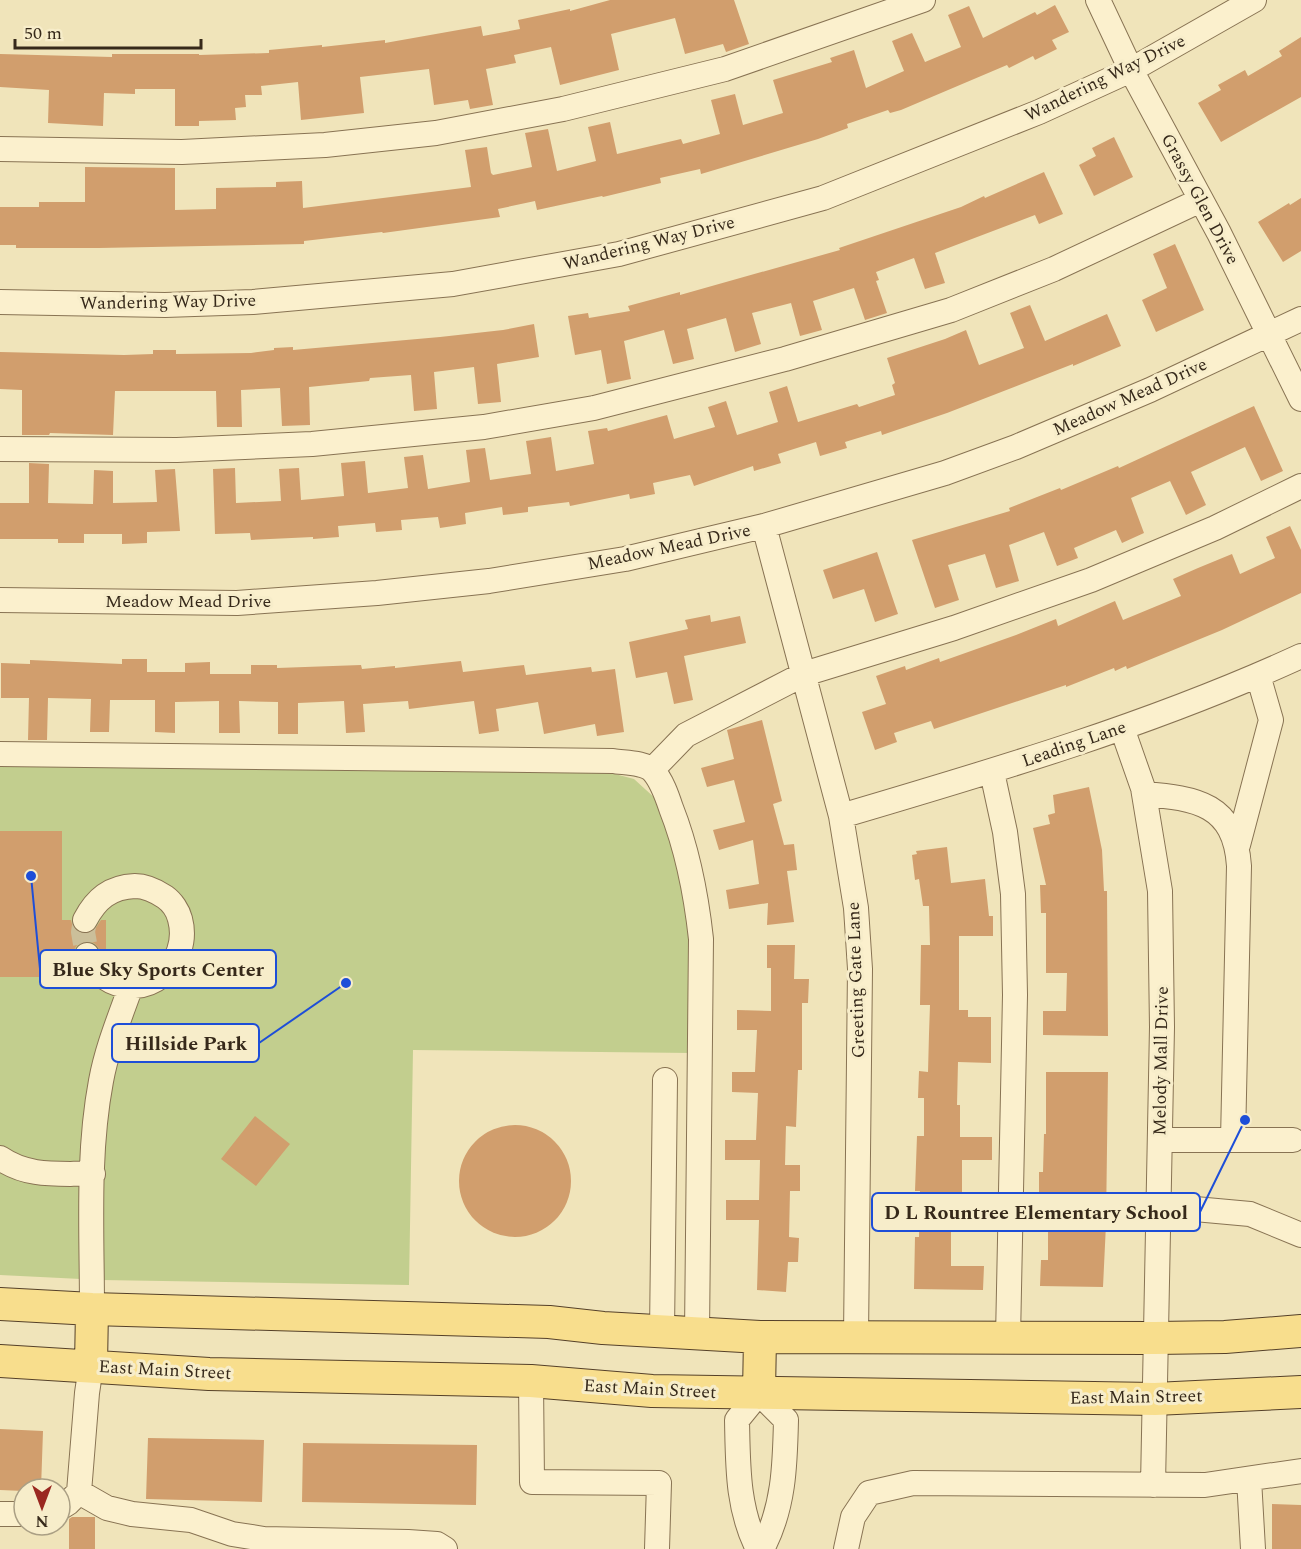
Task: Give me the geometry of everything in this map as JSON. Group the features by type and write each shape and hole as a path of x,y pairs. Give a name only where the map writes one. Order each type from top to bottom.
{"main road":[{"path":"0,1304 92,1309 549,1322 603,1329 760,1337 1155,1338 1225,1337 1301,1331"},
{"path":"91,1366 92,1309"},
{"path":"759,1393 760,1337"},
{"name":"East Main Street","path":"0,1361 209,1374 531,1381 652,1391 1155,1399 1301,1392"}],"street":[{"path":"0,149 182,152 325,144 436,133 562,109 725,69 923,0"},
{"name":"Grassy Glen Drive","path":"1098,0 1131,70 1201,200 1301,399"},
{"name":"Wandering Way Drive","path":"0,302 165,305 254,302 453,284 619,254 823,198 1039,112 1131,70 1254,0"},
{"path":"0,449 177,450 312,444 484,428 594,408 785,359 951,310 1054,269 1201,200"},
{"name":"Meadow Mead Drive","path":"0,600 237,603 377,593 489,581 625,559 764,526 945,472 1016,447 1150,390 1301,319"},
{"path":"652,770 686,735 804,674 954,628 1091,580 1215,528 1301,486"},
{"name":"Greeting Gate Lane","path":"764,526 842,816 856,908 860,969 856,1337"},
{"name":"Leading Lane","path":"842,816 992,772 1122,728 1184,706 1301,656"},
{"path":"1233,1140 1238,845 1270,720 1258,675"},
{"name":"Melody Mall Drive","path":"1122,728 1144,794 1160,891 1162,1027 1153,1485"},
{"path":"0,754 613,761 642,765 652,770 662,784 679,827 696,893 701,939 697,1334"},
{"path":"992,772 1005,831 1013,894 1015,995 1008,1338"},
{"path":"1144,794 1180,797 1215,811 1229,826 1238,845"},
{"path":"85,920 93,905 106,894 121,887 138,886 155,891 169,900 179,914 183,931 182,948 175,963 163,976 148,983 131,986 117,983 94,968 87,956"},
{"path":"92,1309 94,1137 101,1081 112,1038 131,986"},
{"path":"662,1332 665,1080"},
{"path":"1160,1140 1293,1140"},
{"path":"0,1158 13,1167 33,1173 93,1174"},
{"path":"1158,1209 1195,1209 1250,1214 1301,1235"},
{"path":"72,1499 79,1492 91,1366"},
{"path":"531,1381 532,1482 658,1483 657,1549"},
{"path":"759,1393 786,1420 785,1463 777,1514 760,1549 747,1524 741,1500 737,1420 759,1393"},
{"path":"846,1549 853,1517 869,1493 913,1483 1205,1485 1301,1471"},
{"path":"1249,1479 1253,1549"},
{"path":"79,1492 107,1508 132,1514 191,1520 232,1534 264,1539 408,1542 437,1544 445,1549"}],"green space":[{"path":"0,759 588,767 634,779 668,810 693,916 692,1053 413,1050 409,1285 101,1280 0,1275"}],"building":[{"path":"610,0 734,0 749,44 726,52 723,44 685,54 675,18 611,34 619,70 560,85 551,47 514,55 516,63 486,69 493,105 470,109 468,100 434,105 429,69 360,77 364,113 301,120 298,82 261,86 262,95 245,95 246,107 235,108 236,120 199,121 199,126 175,126 175,89 135,89 135,94 104,93 103,126 48,123 49,90 0,87 0,54 112,57 112,54 269,53 269,50 322,45 322,47 385,40 385,43 481,26 483,36 520,29 518,20 570,9 570,11"},
{"path":"1055,5 1069,32 1052,40 1057,49 1035,60 1033,56 1009,68 1007,65 901,110 890,113 888,110 847,124 848,128 818,139 701,174 700,169 660,178 661,183 603,197 537,210 535,201 498,209 500,217 304,241 304,244 99,248 16,248 16,245 0,245 0,207 39,207 39,202 85,202 85,167 175,168 175,210 216,209 216,188 276,187 276,182 302,181 303,208 471,187 465,150 487,147 493,175 532,167 525,133 548,129 557,171 596,161 588,127 610,122 617,154 681,139 683,144 720,134 711,100 735,94 743,125 783,113 773,80 832,62 830,58 854,50 866,88 904,71 892,41 912,33 925,62 961,47 948,15 969,6 983,38 1035,12 1037,15"},
{"path":"1301,37 1301,97 1221,142 1198,103 1221,90 1218,85 1245,70 1248,76 1282,56 1279,51"},
{"path":"1114,137 1133,177 1094,196 1079,165 1096,156 1092,148"},
{"path":"1044,172 1063,214 1039,224 1035,215 935,253 945,283 925,289 914,258 876,272 879,280 876,281 887,313 865,320 854,288 813,301 822,330 800,336 791,303 752,313 761,344 735,352 726,318 687,329 694,359 673,364 664,330 624,341 631,379 607,384 601,350 575,355 568,316 588,313 589,318 630,311 628,306 680,292 680,295 840,250 839,248 961,207 984,196 985,198"},
{"path":"1301,198 1301,251 1283,262 1258,222"},
{"path":"1175,244 1204,310 1156,332 1142,300 1167,288 1153,254"},
{"path":"1030,305 1045,341 1107,314 1121,346 947,413 882,435 881,431 845,442 847,448 820,456 816,442 778,454 781,463 754,471 753,466 694,486 690,475 653,483 655,494 630,499 629,494 570,506 569,502 528,507 528,512 503,515 502,507 465,513 466,524 440,528 438,517 401,520 402,530 376,532 375,523 338,526 339,537 313,539 313,537 251,540 250,533 215,534 213,469 235,468 236,503 281,501 279,469 299,468 301,500 344,496 341,463 365,461 368,493 408,488 404,457 423,455 428,489 470,482 466,450 485,448 490,480 531,474 526,441 551,437 556,471 594,464 588,431 607,428 608,431 667,415 674,439 715,427 708,407 726,401 737,435 778,422 769,392 787,386 798,422 857,404 859,407 895,395 892,385 895,383 887,358 966,330 979,365 1024,348 1010,313"},
{"path":"534,324 539,357 497,364 501,402 478,404 474,367 434,372 437,409 414,411 411,375 370,378 369,381 309,387 310,425 282,426 280,388 241,390 242,427 217,427 216,391 115,391 113,435 50,433 49,435 22,435 22,390 0,389 0,352 124,355 153,354 153,350 176,350 176,354 251,353 274,350 274,348 293,347 293,350 440,337"},
{"path":"1254,406 1283,471 1261,481 1245,447 1191,472 1206,505 1186,515 1170,481 1131,498 1144,533 1122,543 1116,530 1074,548 1078,558 1057,566 1044,532 1009,545 1019,581 996,588 985,554 948,565 959,600 935,608 912,540 1010,511 1009,508 1060,488 1061,490 1118,466 1119,468"},
{"path":"29,463 49,464 48,503 93,504 94,470 113,471 113,503 157,502 155,470 175,469 180,531 147,532 147,543 122,544 122,534 84,534 84,543 58,543 58,539 0,539 0,503 29,503"},
{"path":"1290,526 1301,550 1301,593 1222,630 1127,669 1126,666 1115,671 1114,668 1066,687 1066,685 934,729 931,721 894,733 897,742 875,750 862,712 886,704 876,676 905,666 906,670 939,658 940,662 1056,619 1058,626 1115,601 1123,620 1181,596 1173,579 1232,554 1240,574 1275,558 1266,537"},
{"path":"877,552 898,614 875,622 864,589 833,599 823,570"},
{"path":"710,615 711,622 740,616 746,643 684,656 693,700 674,704 667,672 636,678 629,642 688,629 685,620"},
{"path":"122,659 147,659 147,672 185,672 185,663 210,662 210,674 251,674 251,665 277,665 277,668 361,665 362,669 461,661 463,672 524,665 526,675 591,667 592,672 615,669 624,732 597,736 595,724 544,734 538,702 496,709 499,731 479,734 474,701 409,709 408,701 363,704 365,732 346,733 344,701 298,703 298,734 278,734 278,702 239,701 240,733 219,733 219,701 175,702 175,733 155,732 155,700 110,700 109,732 90,732 91,699 48,698 47,740 28,740 29,698 1,698 1,663 30,664 30,660 122,664"},
{"path":"762,720 782,801 773,804 784,845 794,844 797,870 787,871 794,922 767,925 768,903 729,909 726,890 759,884 753,840 719,850 713,830 745,822 734,780 707,787 701,768 734,759 727,730"},
{"path":"1089,787 1102,850 1104,891 1107,891 1108,1036 1043,1035 1043,1011 1066,1011 1067,973 1046,973 1046,913 1041,913 1040,885 1046,885 1033,828 1050,824 1048,815 1055,813 1053,795"},
{"path":"0,831 62,831 62,920 71,920 73,928 78,933 84,934 93,932 101,920 106,920 106,956 94,943 86,941 79,943 73,956 63,956 63,977 0,977"},
{"path":"947,847 951,883 985,879 989,916 993,916 993,936 959,936 959,1010 968,1010 968,1017 991,1017 991,1063 958,1062 957,1105 960,1105 960,1137 992,1137 992,1160 962,1160 962,1199 987,1199 986,1221 951,1221 951,1266 984,1266 983,1290 914,1289 915,1237 919,1237 920,1191 915,1191 917,1136 924,1136 924,1098 918,1098 919,1071 928,1072 930,1005 920,1005 921,945 930,945 929,906 923,906 919,879 915,880 912,855 917,854 916,851"},
{"path":"767,945 795,945 794,979 809,979 808,1003 802,1003 802,1070 798,1070 796,1127 786,1126 785,1165 800,1165 800,1191 790,1191 789,1237 799,1238 798,1262 788,1262 786,1292 757,1290 759,1220 726,1220 726,1200 759,1200 760,1160 725,1160 725,1140 756,1140 758,1093 732,1092 732,1072 755,1072 757,1030 737,1030 737,1010 771,1011 771,968 767,968"},
{"path":"1046,1072 1108,1072 1103,1287 1040,1286 1041,1260 1048,1260 1048,1198 1039,1198 1039,1172 1043,1172 1044,1134 1046,1134"},
{"path":"255,1116 290,1144 256,1186 221,1159"},
{"path":"515,1125 537,1129 555,1141 567,1159 571,1181 567,1203 555,1221 537,1233 515,1237 493,1233 475,1221 463,1203 459,1181 463,1159 475,1141 493,1129"},
{"path":"0,1429 43,1431 41,1477 12,1477 12,1490 0,1490"},
{"path":"148,1438 264,1440 262,1502 146,1499"},
{"path":"303,1443 477,1445 476,1505 302,1502"},
{"path":"1272,1504 1301,1505 1301,1549 1272,1549"},
{"path":"72,1517 95,1517 95,1549 69,1549 69,1537 72,1537"}],"tunnel":[{"path":"85,920 83,932 87,955"}],"place":[{"name":"Blue Sky Sports Center","path":"31,876"},
{"name":"Hillside Park","path":"346,983"},
{"name":"D L Rountree Elementary School","path":"1245,1120"}]}
